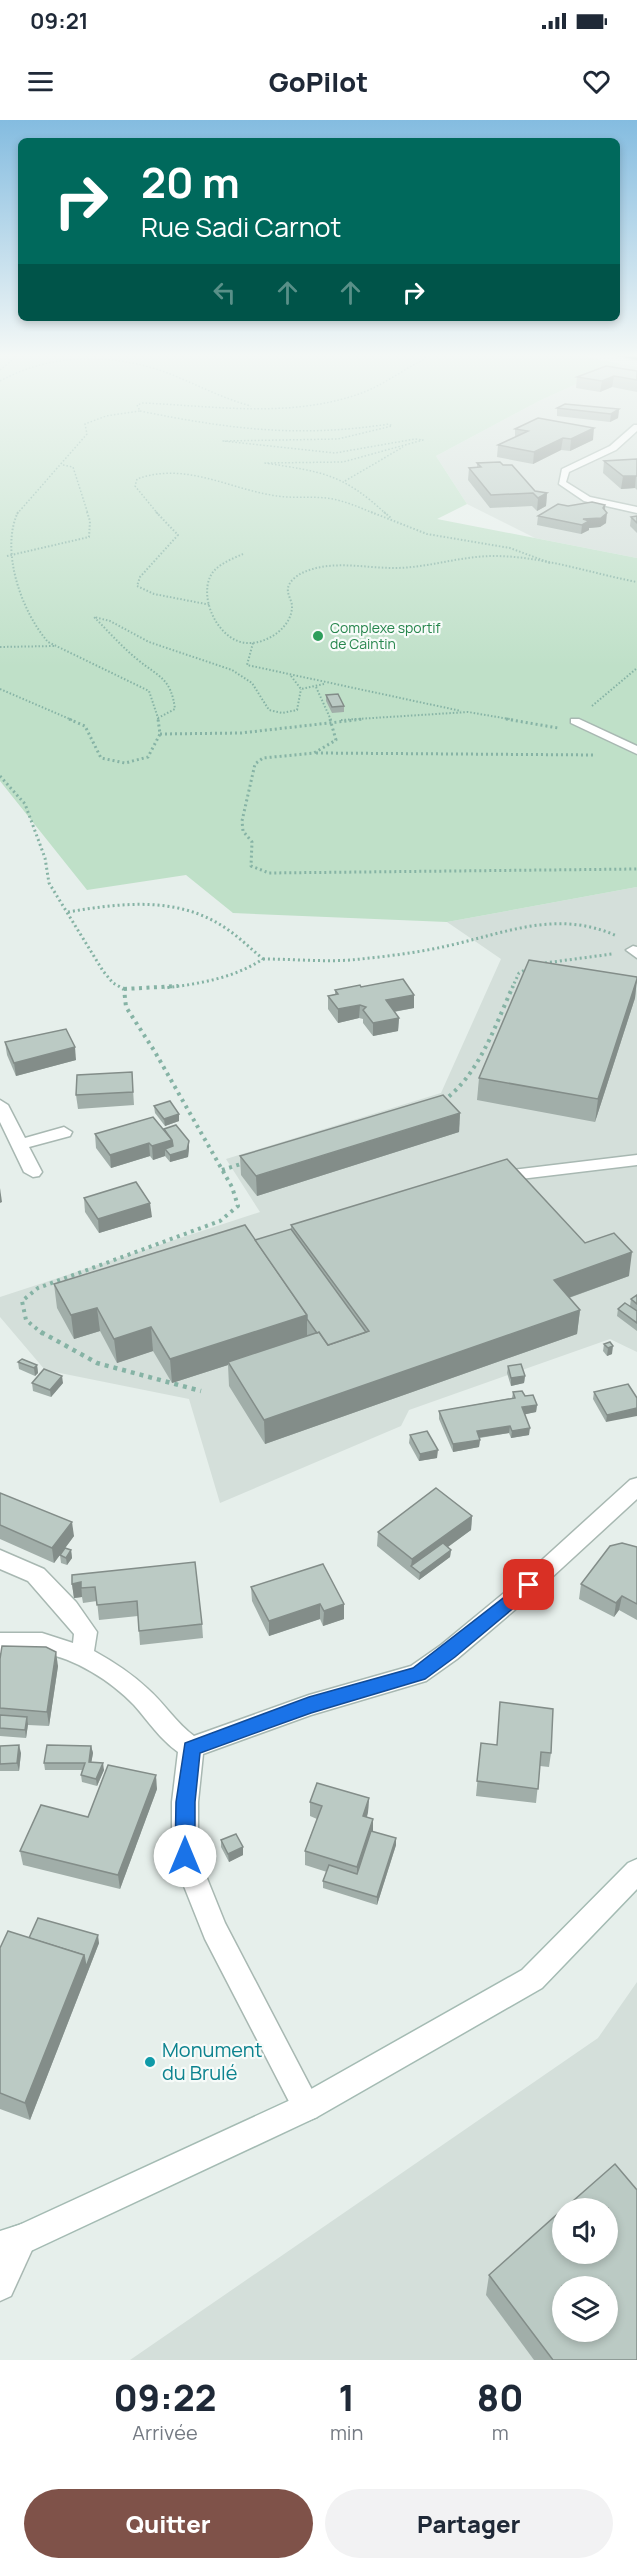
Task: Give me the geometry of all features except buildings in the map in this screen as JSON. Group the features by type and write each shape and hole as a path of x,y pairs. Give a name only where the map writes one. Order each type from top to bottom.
{"street":[{"path":"593,458 565,471 562,482 570,491 592,501 637,510"},
{"path":"575,721 637,750"},
{"path":"0,1105 33,1172"},
{"path":"21,1144 64,1132"},
{"path":"483,1181 637,1160"},
{"path":"191,1748 309,1705 418,1674 449,1652 529,1585 637,1486"},
{"path":"0,1559 36,1575 68,1608 87,1632 82,1656"},
{"path":"0,1643 42,1643 82,1656 111,1671 141,1697 170,1732 191,1748"},
{"path":"191,1748 185,1802 185,1856 214,1930 307,2107"},
{"path":"0,2285 11,2242 307,2107 532,1979 637,1871"}],"path":[{"path":"7,529 30,497 69,458"},
{"path":"359,458 343,462 265,463 297,468 344,481 357,488 392,519"},
{"path":"344,481 385,458"},
{"path":"7,556 89,537 90,521 73,467 63,465"},
{"path":"211,605 191,598 148,594 137,586 140,577 178,535 135,486 137,479 158,473 198,475 253,493 321,497 440,536 512,548 550,563"},
{"path":"0,689 86,726 101,758 117,763 133,764 148,757 160,734 159,718 149,691 56,646 37,629 18,589 6,551"},
{"path":"243,554 218,567 210,578 208,599 230,639 253,643 267,640 288,621 292,609 288,588 292,580 314,569 355,566 403,568 484,556 513,557 637,582"},
{"path":"159,718 175,709 173,695 158,672 138,660 94,617 107,620 120,630 143,640 180,650 248,678 269,710 282,713 297,710 301,689 290,675"},
{"path":"253,643 247,665 314,681 566,730 637,668"},
{"path":"0,647 56,646"},
{"path":"301,689 325,683"},
{"path":"314,753 336,740 331,721 316,687"},
{"path":"160,734 241,733 331,721 468,712"},
{"path":"607,755 314,753 263,758 255,764 242,821 243,831 252,842 251,866 269,873 637,869"},
{"path":"0,776 25,804 45,858 49,883 113,984 123,989 143,991 229,976 251,969 263,959"},
{"path":"68,912 108,905 156,902 196,911 218,922 263,959 350,960 446,946 514,927 562,924 597,927 614,934 635,952"},
{"path":"541,964 635,952"},
{"path":"437,1104 454,1096 471,1072 519,973 530,968"},
{"path":"123,989 126,1006 222,1170 238,1206 220,1221 38,1288 22,1301 26,1320 49,1339 88,1358 201,1391"},
{"path":"222,1170 255,1160"}],"shaded area":[{"path":"437,458 637,458 637,558 535,538 467,504"},
{"path":"637,887 637,1352 610,1339 409,1410 401,1426 220,1503 189,1399 45,1370 0,1317 0,1297 260,1212 226,1159 441,1093 501,959 447,922"},
{"path":"637,1982 637,2360 130,2360 598,2038"}],"green space":[{"name":"Complexe sportif de Caintin","path":"0,458 437,458 467,504 437,519 637,558 637,887 447,922 233,913 186,875 87,890 0,781"}],"place":[{"name":"Complexe sportif de Caintin","path":"318,636"},
{"name":"Monument du Brulé","path":"150,2062"}],"route":[{"path":"185,1856 185,1802 191,1748 309,1705 418,1674 449,1652 529,1585"}]}
